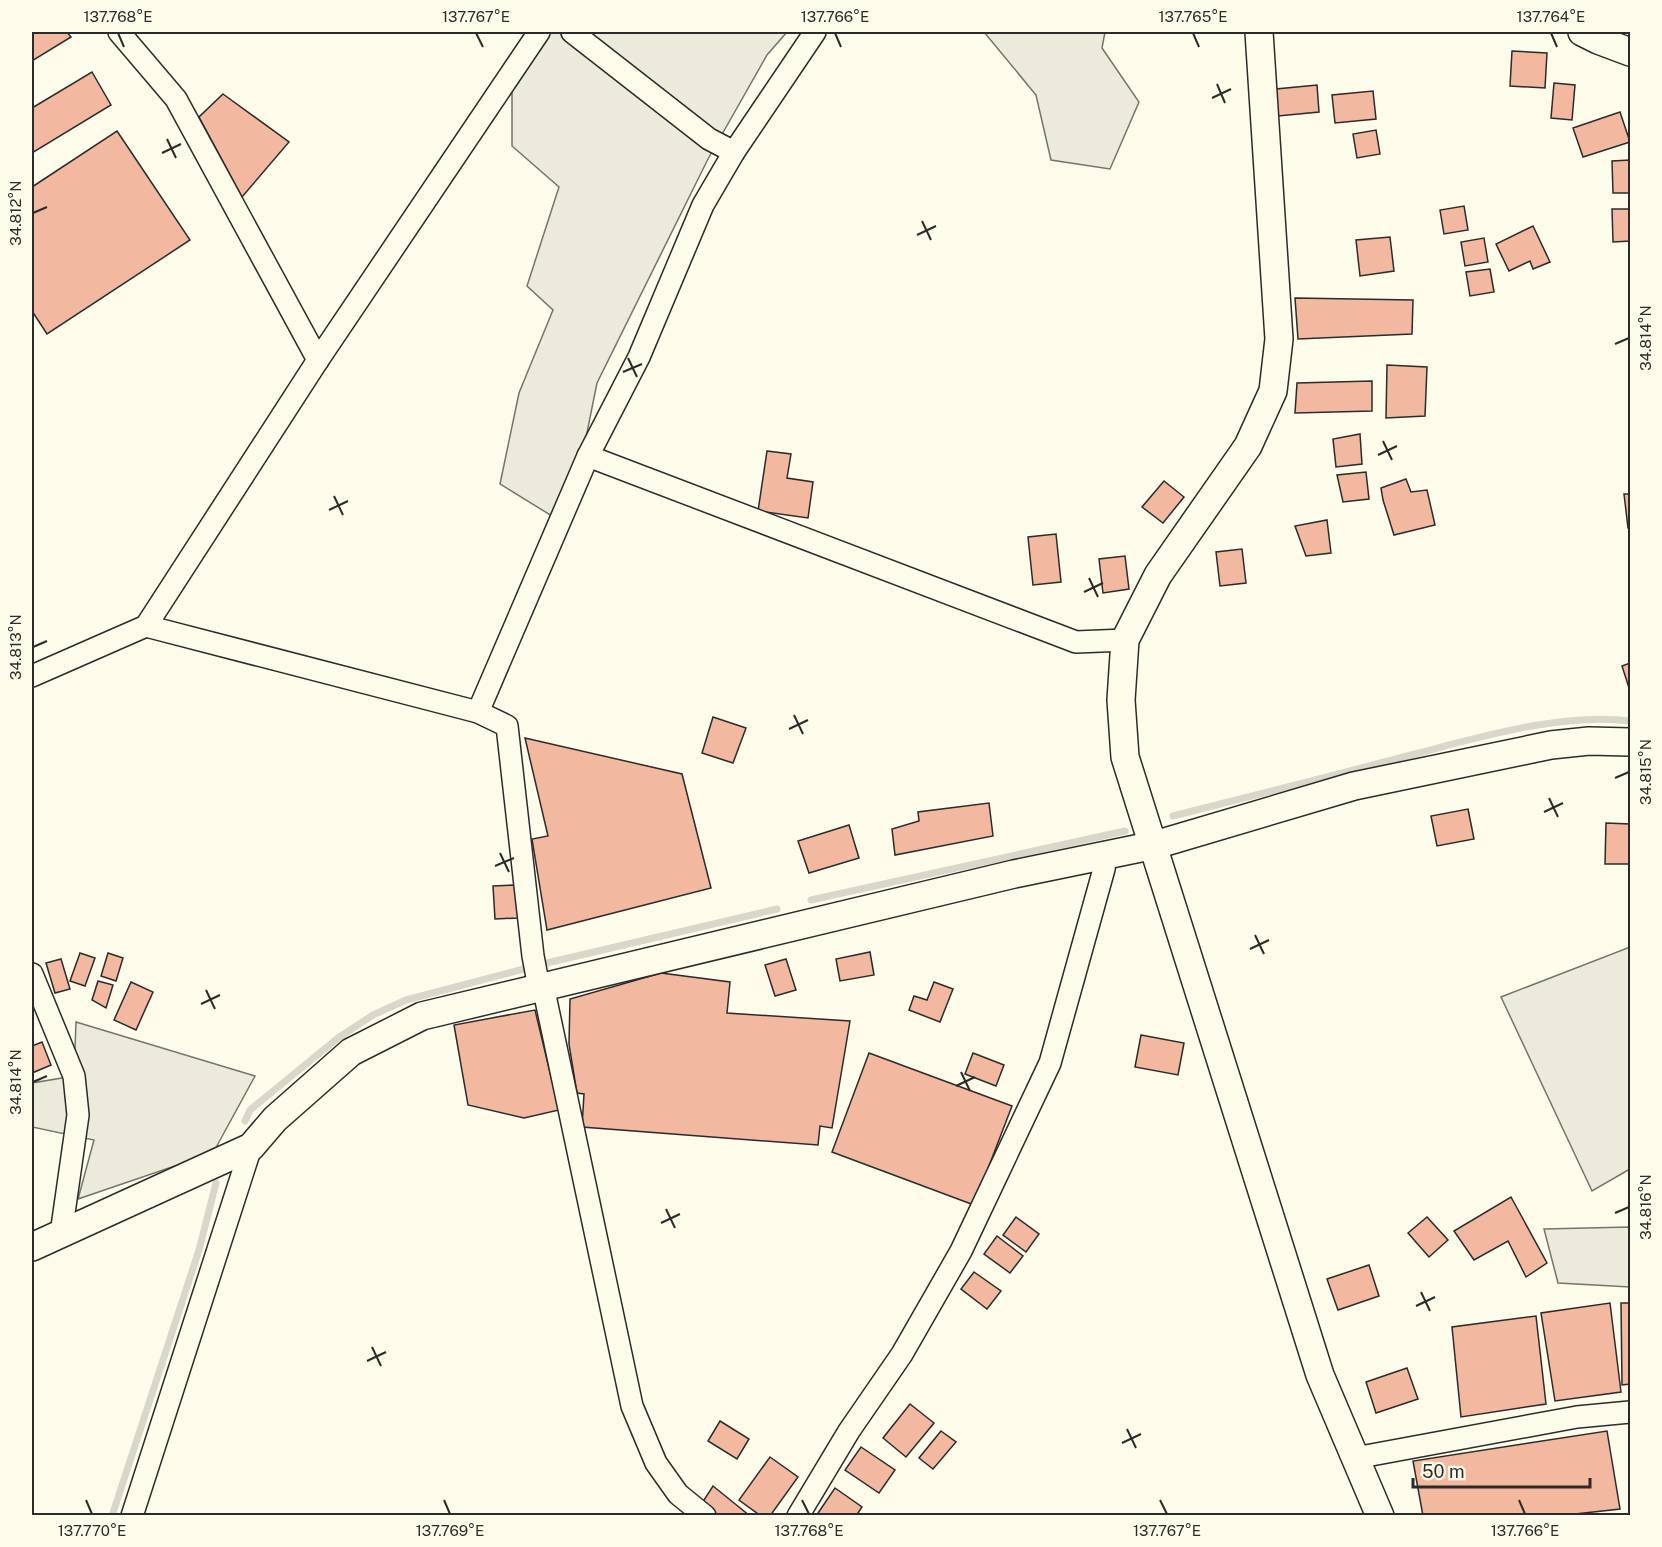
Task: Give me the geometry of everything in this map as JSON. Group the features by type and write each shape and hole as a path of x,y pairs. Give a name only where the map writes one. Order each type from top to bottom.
{"street":[{"path":"119,32 176,99 318,360"},
{"path":"32,676 146,626 318,360 539,32"},
{"path":"572,32 709,139 734,152"},
{"path":"478,712 588,456 639,357 703,205 734,152 815,32"},
{"path":"1259,32 1280,339 1273,392 1248,446 1158,575 1125,640 1121,700 1125,757 1155,845 1320,1375 1380,1515"},
{"path":"1582,32 1630,52"},
{"path":"588,456 1076,642 1125,640"},
{"path":"146,626 478,712 507,726 532,956 540,982 632,1406 656,1463 678,1494 705,1515"},
{"path":"132,1515 251,1147 275,1119 351,1052 422,1016 540,982 1014,874 1155,845 1332,791 1551,745 1589,741 1630,742"},
{"path":"798,1515 849,1431 902,1354 961,1251 1050,1063 1106,855"},
{"path":"32,974 74,1076 78,1115 61,1234"},
{"path":"32,1247 251,1147"},
{"path":"1355,1458 1577,1417 1630,1412"}],"shaded area":[{"path":"538,32 787,32 767,55 708,159 597,383 577,482 552,516 500,484 519,393 553,310 527,286 559,187 512,146 512,71"},
{"path":"984,32 1105,32 1102,48 1139,102 1110,169 1051,160 1036,95"},
{"path":"1630,947 1630,1169 1592,1191 1501,997"},
{"path":"76,1022 255,1076 213,1153 78,1199 94,1140 32,1127 32,1083 74,1076"},
{"path":"1630,1227 1630,1287 1558,1283 1544,1229"}],"building":[{"path":"32,32 67,32 71,37 32,61"},
{"path":"1512,51 1547,53 1545,88 1510,86"},
{"path":"92,72 111,105 32,153 32,108"},
{"path":"1554,83 1575,85 1572,120 1551,118"},
{"path":"1317,85 1319,112 1278,116 1276,89"},
{"path":"1373,91 1376,119 1335,123 1332,95"},
{"path":"223,94 289,142 242,197 199,117"},
{"path":"1620,112 1630,142 1583,157 1573,128"},
{"path":"1376,130 1380,154 1357,158 1353,134"},
{"path":"117,131 190,240 47,334 32,311 32,187"},
{"path":"1630,160 1630,193 1613,193 1612,161"},
{"path":"1464,206 1468,230 1444,234 1440,210"},
{"path":"1612,209 1630,209 1630,241 1613,242"},
{"path":"1533,226 1550,262 1533,269 1530,261 1509,271 1496,244"},
{"path":"1390,237 1394,271 1360,276 1356,240"},
{"path":"1484,238 1488,262 1465,266 1461,242"},
{"path":"1490,269 1494,292 1470,296 1466,272"},
{"path":"1295,298 1413,300 1412,334 1298,339"},
{"path":"1387,365 1427,367 1425,416 1386,418"},
{"path":"1372,381 1372,411 1295,413 1297,383"},
{"path":"1360,434 1362,464 1336,467 1333,439"},
{"path":"767,451 791,454 787,478 813,482 808,518 758,511"},
{"path":"1366,472 1369,499 1343,502 1337,475"},
{"path":"1406,479 1411,492 1427,490 1435,525 1394,535 1381,488"},
{"path":"1164,481 1184,497 1163,523 1142,507"},
{"path":"1624,494 1630,494 1630,528 1628,528"},
{"path":"1327,520 1331,553 1306,556 1295,526"},
{"path":"1056,534 1061,582 1033,585 1028,537"},
{"path":"1242,549 1246,583 1220,586 1216,552"},
{"path":"1125,556 1129,589 1103,593 1099,559"},
{"path":"1630,663 1630,691 1622,666"},
{"path":"713,717 746,728 733,763 702,753"},
{"path":"525,738 682,774 711,888 547,930 532,839 548,836"},
{"path":"989,803 993,836 895,855 892,829 919,821 918,812"},
{"path":"1468,809 1474,839 1437,846 1431,816"},
{"path":"1606,823 1630,824 1630,864 1605,864"},
{"path":"849,825 859,858 809,873 798,841"},
{"path":"515,885 518,918 495,919 493,886"},
{"path":"870,952 874,975 840,981 836,959"},
{"path":"80,953 95,958 85,986 70,981"},
{"path":"108,953 123,958 116,981 101,976"},
{"path":"61,959 70,989 55,993 46,963"},
{"path":"786,959 796,990 775,996 765,965"},
{"path":"661,973 730,982 727,1013 850,1021 832,1128 820,1126 818,1145 582,1127 584,1094 577,1093 569,1044 570,999"},
{"path":"98,981 113,985 106,1008 92,1000"},
{"path":"131,982 153,992 136,1030 114,1020"},
{"path":"934,982 953,989 940,1022 909,1010 914,996 927,1000"},
{"path":"535,1010 559,1110 524,1118 468,1105 454,1025"},
{"path":"1141,1035 1184,1043 1178,1075 1135,1067"},
{"path":"42,1042 51,1065 32,1073 32,1046"},
{"path":"869,1053 1012,1106 974,1205 832,1152"},
{"path":"973,1053 1004,1065 996,1086 965,1074"},
{"path":"1511,1197 1547,1263 1526,1277 1508,1241 1474,1260 1454,1231"},
{"path":"1016,1217 1039,1234 1026,1252 1003,1235"},
{"path":"1427,1217 1448,1240 1429,1257 1408,1233"},
{"path":"997,1236 1023,1256 1010,1273 984,1254"},
{"path":"1369,1265 1379,1296 1338,1310 1327,1279"},
{"path":"974,1272 1001,1291 987,1309 961,1289"},
{"path":"1610,1303 1621,1392 1555,1401 1541,1313"},
{"path":"1621,1303 1630,1303 1630,1384 1622,1385"},
{"path":"1536,1316 1546,1404 1461,1417 1452,1327"},
{"path":"1407,1368 1418,1399 1376,1413 1366,1382"},
{"path":"910,1404 934,1423 906,1457 883,1438"},
{"path":"720,1421 749,1439 737,1459 708,1441"},
{"path":"941,1431 956,1442 933,1469 919,1458"},
{"path":"1607,1431 1620,1509 1557,1516 1423,1516 1413,1461"},
{"path":"861,1447 895,1470 879,1493 845,1470"},
{"path":"770,1457 798,1477 770,1516 761,1516 739,1500"},
{"path":"713,1486 750,1516 719,1516 702,1503"},
{"path":"835,1488 862,1507 856,1516 816,1516"}],"waterway":[{"path":"1173,816 1520,728 1576,720 1630,721"},
{"path":"811,900 1125,831"},
{"path":"245,1121 250,1110 338,1038 373,1015 406,1000 547,963 777,909"},
{"path":"112,1516 199,1250 216,1183"}]}
